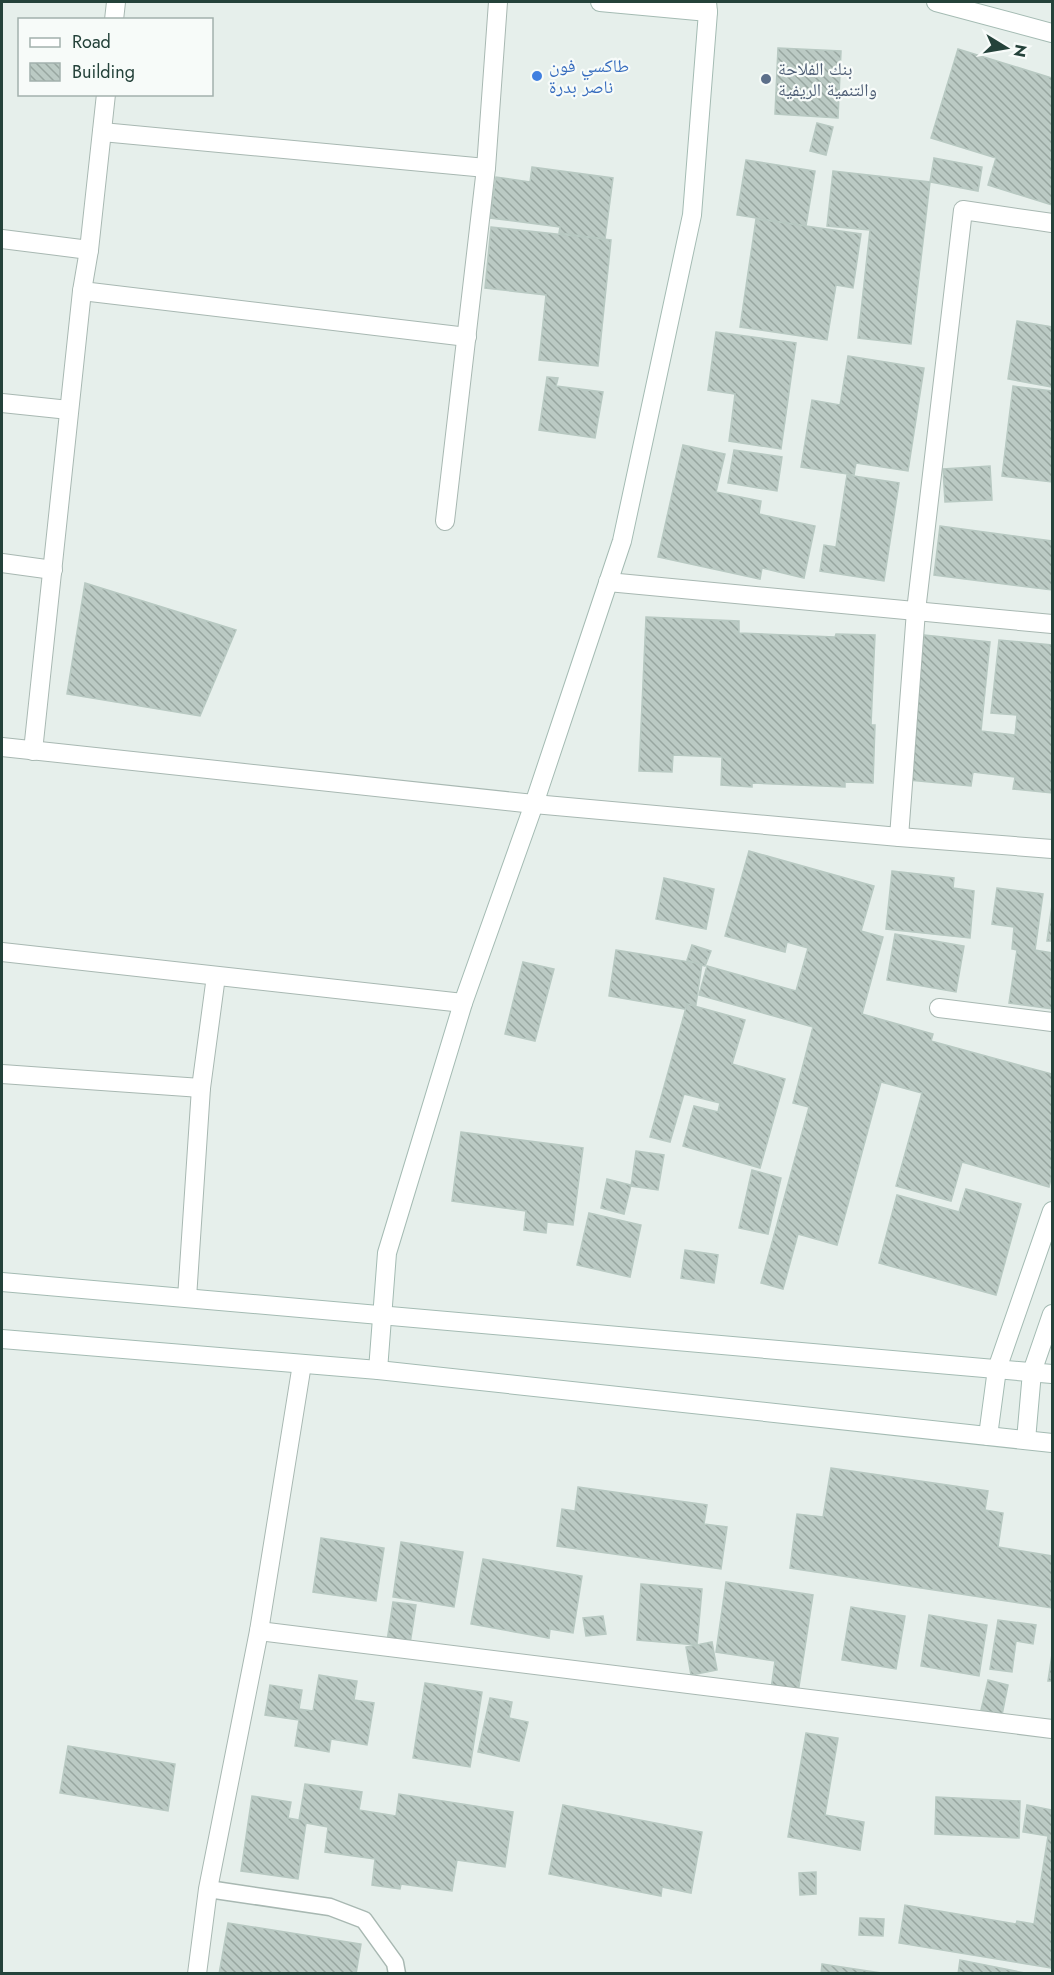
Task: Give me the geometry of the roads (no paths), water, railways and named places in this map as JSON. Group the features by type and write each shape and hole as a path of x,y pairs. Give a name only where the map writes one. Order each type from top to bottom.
{"street":[{"path":"114,18 116,2"},
{"path":"445,521 486,168 498,2"},
{"path":"378,1370 387,1253 463,1003 534,804 622,541 692,215 708,7 600,2"},
{"path":"936,2 1053,33"},
{"path":"33,751 82,291 89,250 106,96"},
{"path":"102,132 486,168"},
{"path":"899,837 916,610 963,210 1053,223"},
{"path":"2,239 89,250"},
{"path":"82,291 466,337"},
{"path":"2,403 69,410"},
{"path":"2,563 52,570"},
{"path":"608,582 1053,624"},
{"path":"2,747 534,804 1053,849"},
{"path":"2,952 463,1003"},
{"path":"187,1298 201,1088 216,976"},
{"path":"939,1008 1053,1023"},
{"path":"2,1074 201,1088"},
{"path":"988,1436 997,1369 1053,1211"},
{"path":"2,1282 1053,1374"},
{"path":"1026,1440 1032,1372 1053,1314"},
{"path":"2,1339 378,1370 1053,1443"},
{"path":"197,1974 208,1888 259,1631 302,1365"},
{"path":"259,1631 1053,1729"}],"lane":[{"path":"208,1888 330,1907 364,1920 395,1963 397,1974"}],"place":[{"name":"طاكسي فون ناصر بدرة","path":"537,76"},
{"name":"بنك الفلاحة والتنمية الريفية","path":"766,79"}]}
